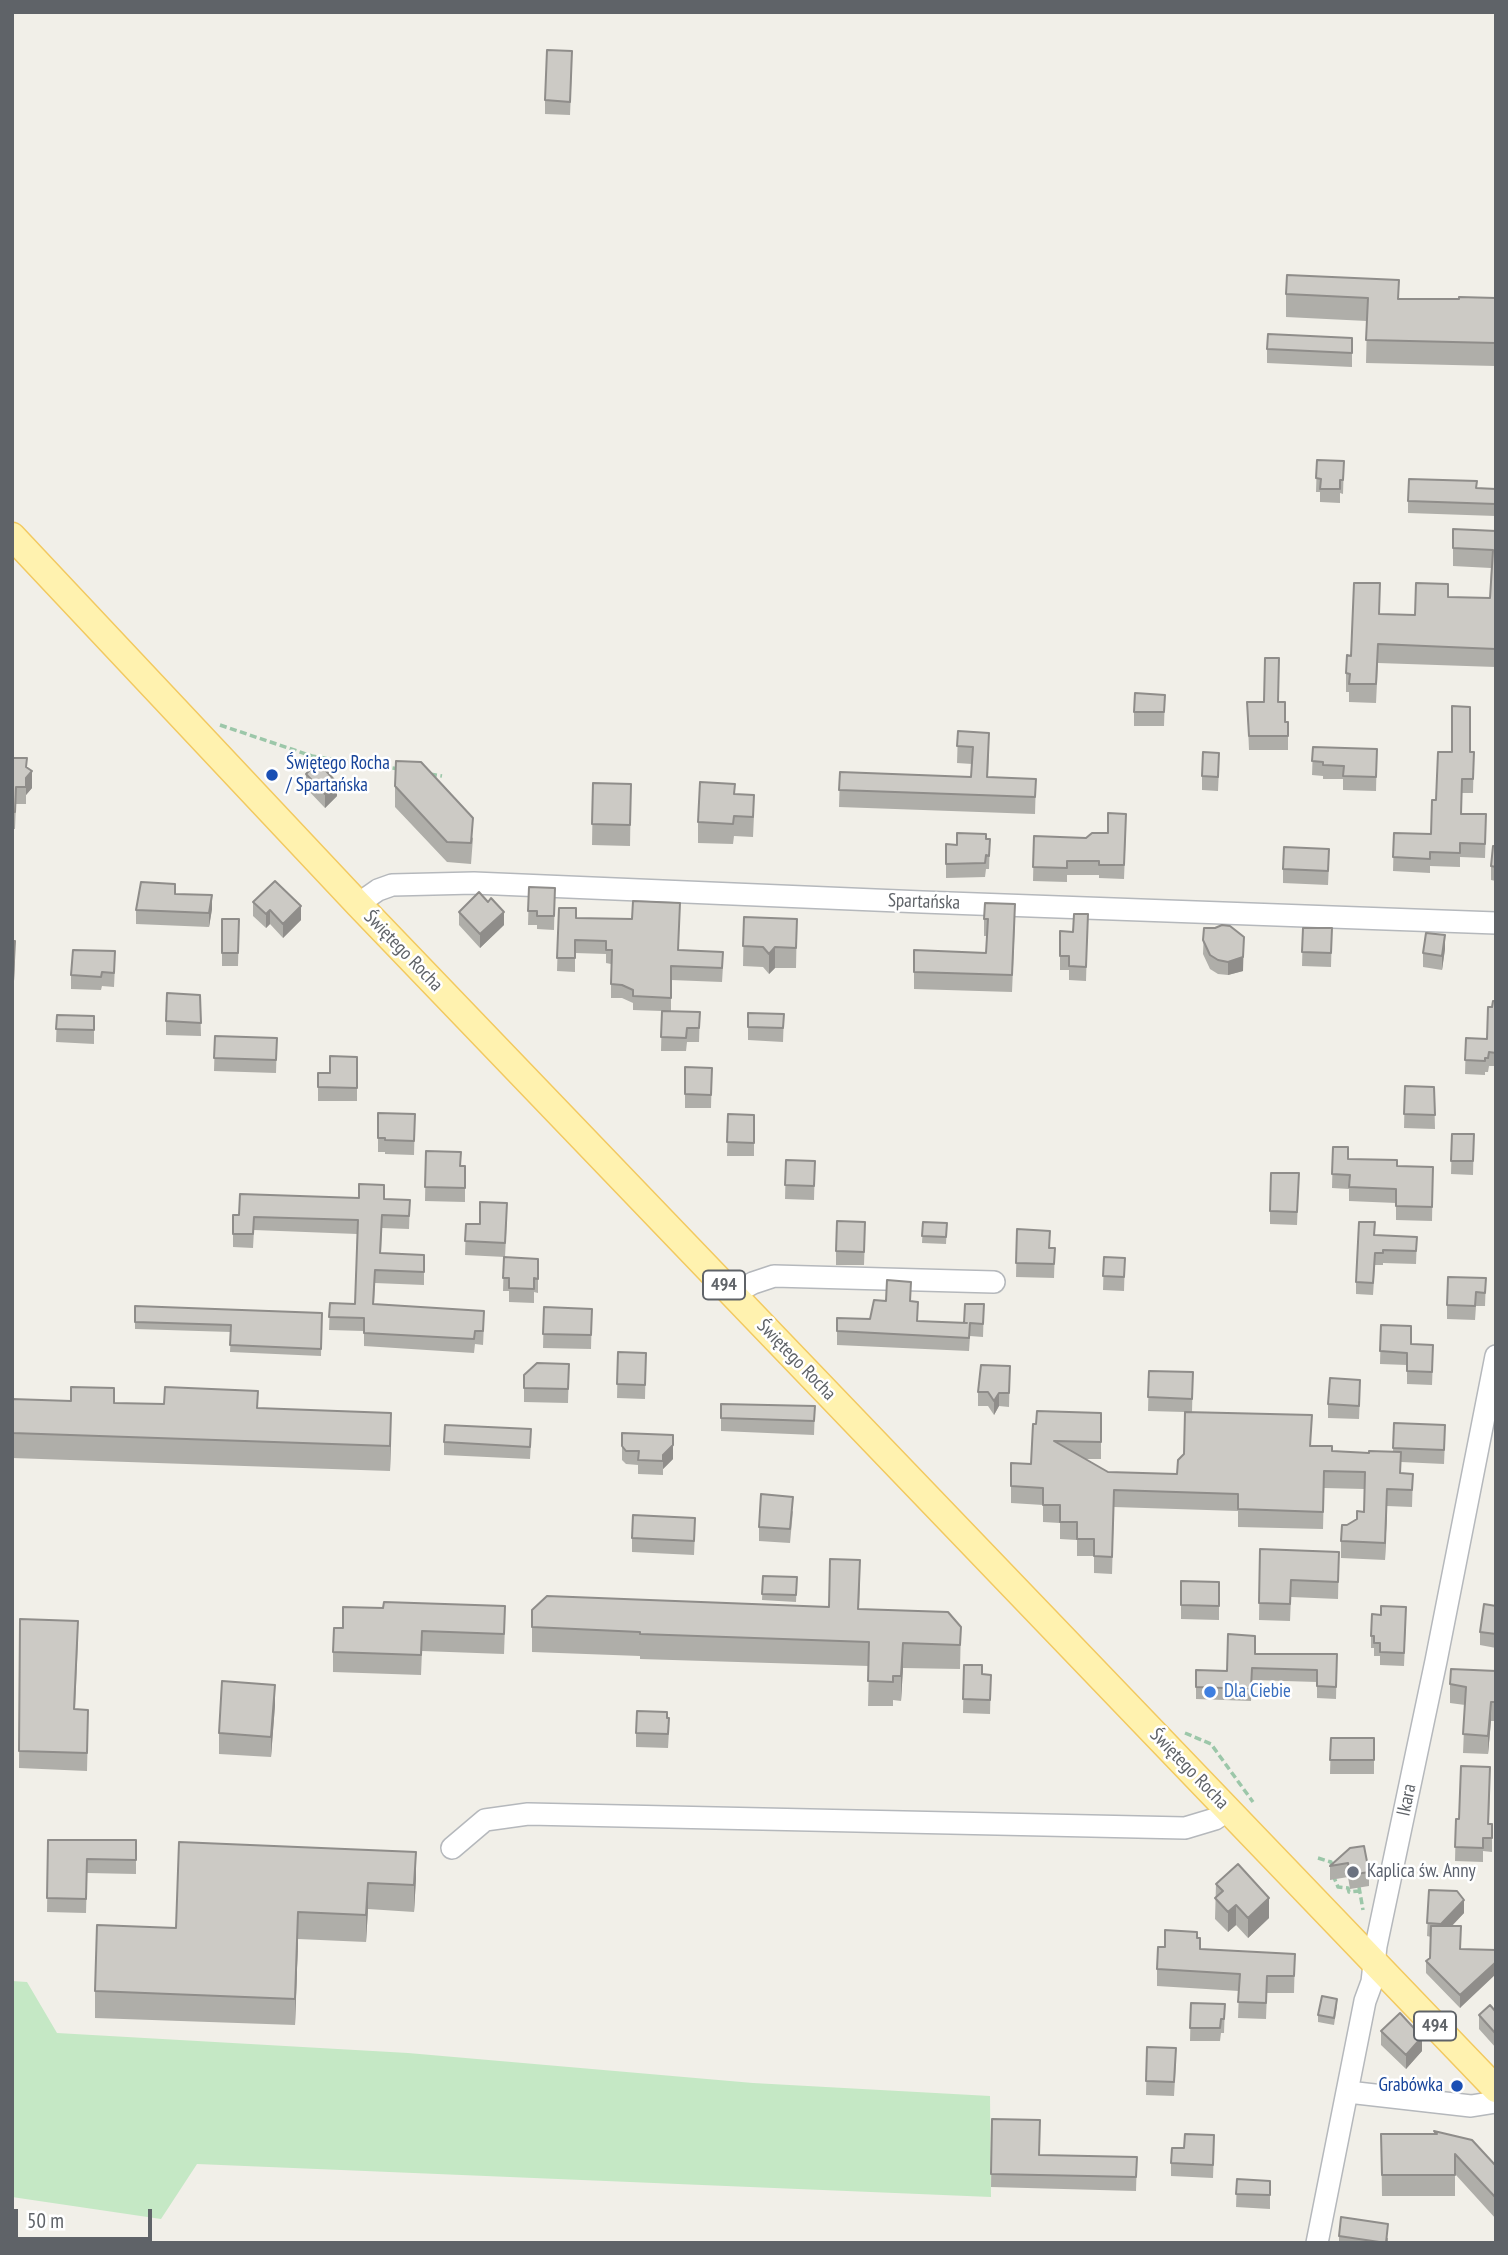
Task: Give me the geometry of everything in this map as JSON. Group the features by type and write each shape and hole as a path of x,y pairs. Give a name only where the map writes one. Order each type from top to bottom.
{"main road":[{"name":"Świętego Rocha","path":"12,536 358,904 1496,2090"}],"street":[{"name":"Spartańska","path":"358,904 379,890 393,885 474,883 1496,923"},
{"path":"733,1294 774,1276 994,1282"},
{"name":"Ikara","path":"1317,2243 1496,1356"},
{"path":"452,1848 485,1820 528,1814 1185,1828 1215,1819 1228,1810"},
{"path":"1348,2092 1471,2105 1496,2102"}],"path":[{"path":"192,729 215,723 312,756 406,770"},
{"path":"418,771 442,776"},
{"path":"1318,1858 1331,1862 1338,1888 1348,1888 1349,1892 1360,1889 1363,1912"}],"green space":[{"path":"12,1981 27,1982 57,2033 408,2053 753,2083 990,2096 991,2197 197,2164 161,2219 12,2197"}],"building":[{"path":"547,50 572,51 570,102 545,100"},
{"path":"1287,275 1399,280 1398,299 1496,298 1496,343 1366,340 1368,298 1286,294"},
{"path":"1268,334 1352,338 1352,353 1267,349"},
{"path":"1317,460 1344,461 1340,489 1320,489 1321,479 1316,478"},
{"path":"1409,479 1477,481 1476,488 1496,489 1496,504 1408,501"},
{"path":"1453,529 1496,531 1496,649 1378,644 1376,684 1349,684 1350,674 1346,673 1347,655 1351,656 1354,583 1380,583 1379,614 1415,615 1416,583 1448,584 1448,597 1490,598 1493,550 1453,548"},
{"path":"1265,658 1279,658 1278,702 1285,702 1288,736 1249,736 1247,702 1264,702"},
{"path":"1135,693 1165,695 1164,712 1134,712"},
{"path":"1452,706 1470,707 1470,752 1474,752 1473,779 1462,779 1461,814 1486,814 1485,844 1460,843 1460,853 1430,852 1430,859 1393,857 1394,833 1431,834 1438,752 1452,752"},
{"path":"958,731 989,733 987,777 1036,779 1035,797 839,790 840,772 971,777 973,747 957,746"},
{"path":"1313,747 1377,749 1376,777 1343,776 1344,766 1323,765 1323,762 1312,761"},
{"path":"1203,752 1219,753 1218,777 1202,776"},
{"path":"12,758 27,758 26,767 32,771 26,778 26,787 16,787 15,812 12,812"},
{"path":"396,761 421,762 473,818 471,843 447,842 395,786"},
{"path":"318,762 337,783 325,794 306,774"},
{"path":"700,782 735,784 734,794 754,795 753,817 734,816 733,824 698,822"},
{"path":"593,783 631,784 630,825 592,824"},
{"path":"1108,813 1126,814 1124,865 1099,865 1099,861 1067,861 1067,868 1033,867 1034,836 1086,838 1092,833 1108,833"},
{"path":"957,833 986,834 986,839 990,839 989,856 986,855 985,863 946,864 946,844 957,845"},
{"path":"1493,846 1496,846 1496,867 1491,866"},
{"path":"1284,847 1329,849 1328,871 1283,869"},
{"path":"275,881 301,906 283,924 270,910 266,914 253,902"},
{"path":"141,882 175,884 175,894 212,895 209,913 136,910"},
{"path":"529,887 555,888 554,916 537,916 537,911 528,911"},
{"path":"479,892 488,902 491,898 504,912 480,934 459,912"},
{"path":"633,901 680,903 678,950 723,952 722,968 671,966 671,998 633,996 633,990 611,984 612,950 606,950 606,941 575,940 575,958 557,958 559,908 576,908 576,918 632,919"},
{"path":"985,903 1015,904 1012,975 914,972 914,950 986,953 988,919 984,919"},
{"path":"1074,914 1088,914 1086,967 1069,966 1069,956 1060,956 1060,931 1073,932"},
{"path":"744,917 797,919 796,948 775,947 769,954 763,947 743,946"},
{"path":"222,919 239,919 238,953 222,953"},
{"path":"1230,926 1244,937 1243,957 1228,962 1210,955 1203,940 1204,928"},
{"path":"1303,928 1332,928 1331,953 1302,952"},
{"path":"1426,933 1445,935 1442,956 1423,953"},
{"path":"12,941 15,941 13,981 12,981"},
{"path":"73,950 115,951 114,973 102,972 101,977 71,975"},
{"path":"167,993 200,995 201,1023 166,1021"},
{"path":"1493,1001 1496,1001 1496,1053 1489,1052 1485,1061 1465,1060 1466,1038 1487,1039 1488,1007 1492,1007"},
{"path":"662,1011 700,1012 699,1028 687,1028 686,1038 661,1037"},
{"path":"748,1013 784,1014 783,1028 748,1027"},
{"path":"57,1015 94,1016 94,1030 56,1029"},
{"path":"215,1036 277,1038 276,1060 214,1058"},
{"path":"330,1056 357,1057 357,1088 318,1087 318,1073 330,1073"},
{"path":"685,1067 712,1068 711,1095 685,1094"},
{"path":"1405,1086 1434,1087 1435,1115 1404,1114"},
{"path":"378,1113 415,1114 414,1141 378,1138"},
{"path":"728,1114 754,1115 754,1143 727,1142"},
{"path":"1452,1134 1474,1134 1473,1161 1451,1161"},
{"path":"1333,1147 1348,1147 1348,1159 1397,1160 1397,1166 1433,1167 1432,1207 1396,1206 1396,1189 1349,1187 1350,1175 1332,1174"},
{"path":"426,1151 461,1152 460,1166 465,1166 465,1188 425,1187"},
{"path":"786,1160 815,1161 814,1186 785,1185"},
{"path":"1271,1173 1299,1173 1297,1212 1270,1211"},
{"path":"359,1184 384,1185 384,1199 410,1200 409,1216 382,1215 380,1253 424,1255 424,1272 375,1270 373,1304 484,1311 483,1331 475,1331 474,1339 364,1333 364,1318 329,1317 330,1303 355,1304 358,1220 254,1217 253,1234 233,1234 233,1215 239,1215 240,1194 359,1198"},
{"path":"480,1202 507,1203 505,1243 465,1241 466,1224 480,1224"},
{"path":"837,1221 865,1222 864,1252 836,1251"},
{"path":"923,1222 947,1223 946,1237 922,1236"},
{"path":"1359,1222 1375,1222 1374,1235 1417,1237 1416,1251 1383,1250 1383,1253 1375,1253 1373,1283 1356,1282"},
{"path":"1017,1229 1050,1231 1049,1248 1055,1248 1054,1264 1016,1263"},
{"path":"504,1257 538,1259 538,1279 534,1278 534,1289 509,1288 509,1278 503,1278"},
{"path":"1104,1257 1125,1258 1124,1277 1103,1276"},
{"path":"1448,1277 1486,1278 1485,1293 1476,1292 1475,1306 1447,1305"},
{"path":"887,1280 911,1282 910,1301 918,1302 917,1321 964,1323 965,1304 984,1304 983,1324 970,1323 969,1338 837,1331 837,1318 870,1319 874,1300 886,1301"},
{"path":"135,1306 322,1313 321,1349 230,1345 231,1325 135,1322"},
{"path":"544,1307 592,1309 591,1335 543,1334"},
{"path":"1381,1325 1411,1326 1411,1344 1433,1345 1432,1372 1407,1371 1407,1353 1380,1351"},
{"path":"618,1352 646,1353 645,1385 617,1384"},
{"path":"537,1363 569,1364 568,1389 524,1388 524,1375"},
{"path":"981,1365 1010,1366 1009,1393 999,1393 994,1401 988,1392 978,1392"},
{"path":"1149,1371 1193,1372 1192,1399 1148,1397"},
{"path":"1330,1378 1360,1380 1359,1406 1328,1404"},
{"path":"71,1387 114,1388 114,1403 164,1404 165,1387 258,1391 257,1408 391,1413 390,1446 12,1433 12,1399 71,1401"},
{"path":"721,1404 815,1406 814,1421 721,1418"},
{"path":"1037,1411 1101,1413 1101,1442 1054,1441 1108,1472 1177,1474 1178,1460 1184,1454 1185,1412 1312,1415 1310,1446 1332,1446 1332,1451 1401,1452 1400,1473 1413,1474 1412,1490 1387,1489 1385,1543 1341,1541 1342,1525 1357,1519 1357,1511 1364,1512 1365,1472 1324,1471 1323,1512 1238,1509 1238,1494 1114,1490 1112,1557 1094,1556 1094,1539 1077,1539 1077,1522 1060,1522 1060,1505 1043,1505 1043,1488 1011,1486 1011,1463 1031,1464 1033,1424 1036,1424"},
{"path":"1394,1423 1445,1425 1444,1450 1393,1448"},
{"path":"445,1425 531,1429 530,1447 444,1442"},
{"path":"622,1433 673,1435 673,1445 663,1455 663,1461 638,1460 639,1451 626,1451 622,1446"},
{"path":"761,1494 793,1497 790,1529 759,1527"},
{"path":"633,1515 695,1518 694,1541 632,1538"},
{"path":"1260,1549 1339,1552 1338,1582 1291,1580 1290,1604 1259,1603"},
{"path":"830,1559 860,1560 858,1609 948,1612 961,1627 960,1645 903,1643 901,1676 893,1676 893,1682 868,1681 869,1642 640,1634 532,1627 532,1610 547,1596 829,1607"},
{"path":"763,1576 797,1577 796,1595 762,1594"},
{"path":"1181,1581 1219,1582 1219,1606 1181,1605"},
{"path":"384,1602 505,1606 504,1634 422,1631 421,1655 333,1652 334,1628 343,1628 343,1607 383,1608"},
{"path":"1484,1604 1496,1606 1496,1634 1480,1632"},
{"path":"1381,1606 1406,1607 1404,1653 1380,1652 1380,1643 1374,1643 1374,1636 1371,1636 1372,1614 1381,1615"},
{"path":"20,1619 78,1621 74,1709 88,1710 87,1753 19,1751"},
{"path":"1228,1634 1255,1636 1255,1654 1337,1654 1336,1687 1317,1686 1317,1670 1252,1668 1251,1689 1196,1687 1196,1670 1227,1671"},
{"path":"964,1665 982,1665 982,1674 991,1675 990,1700 963,1699"},
{"path":"1451,1669 1496,1671 1495,1702 1491,1702 1488,1736 1463,1734 1466,1687 1450,1684"},
{"path":"222,1681 275,1685 271,1737 219,1733"},
{"path":"637,1711 667,1712 668,1734 636,1733"},
{"path":"1331,1738 1374,1738 1374,1760 1330,1760"},
{"path":"1461,1766 1490,1767 1488,1824 1492,1824 1492,1838 1483,1838 1483,1848 1455,1847"},
{"path":"48,1840 136,1840 136,1860 87,1859 86,1899 47,1898"},
{"path":"179,1842 416,1852 414,1885 368,1883 366,1915 298,1912 295,1999 95,1991 97,1925 176,1928"},
{"path":"1364,1846 1369,1872 1350,1875 1348,1863 1330,1866 1350,1848"},
{"path":"1238,1864 1269,1898 1248,1918 1236,1905 1228,1912 1215,1898 1223,1891 1216,1884"},
{"path":"1429,1890 1457,1891 1464,1900 1441,1924 1427,1923"},
{"path":"1431,1926 1461,1926 1460,1949 1496,1950 1496,1962 1460,1995 1426,1961 1430,1958"},
{"path":"1165,1930 1197,1932 1200,1949 1295,1954 1294,1976 1267,1976 1266,2003 1238,2002 1240,1974 1157,1969 1158,1947 1165,1947"},
{"path":"1322,1996 1337,1999 1334,2018 1318,2015"},
{"path":"1191,2003 1225,2004 1220,2028 1190,2028"},
{"path":"1490,2005 1496,2012 1496,2034 1479,2015"},
{"path":"1400,2013 1422,2037 1406,2055 1381,2031"},
{"path":"1147,2047 1176,2048 1174,2082 1146,2081"},
{"path":"992,2119 1040,2120 1039,2155 1137,2157 1136,2177 991,2174"},
{"path":"1434,2131 1472,2140 1496,2166 1496,2198 1455,2154 1455,2175 1382,2175 1381,2134 1437,2134"},
{"path":"1185,2134 1214,2135 1213,2165 1171,2163 1172,2148 1184,2148"},
{"path":"1237,2179 1270,2181 1270,2195 1236,2194"},
{"path":"1341,2217 1388,2224 1386,2243 1339,2236"}],"place":[{"name":"Świętego Rocha / Spartańska","path":"272,775"},
{"name":"Dla Ciebie","path":"1210,1692"},
{"name":"Kaplica św. Anny","path":"1353,1872"},
{"name":"Grabówka","path":"1457,2086"}]}
